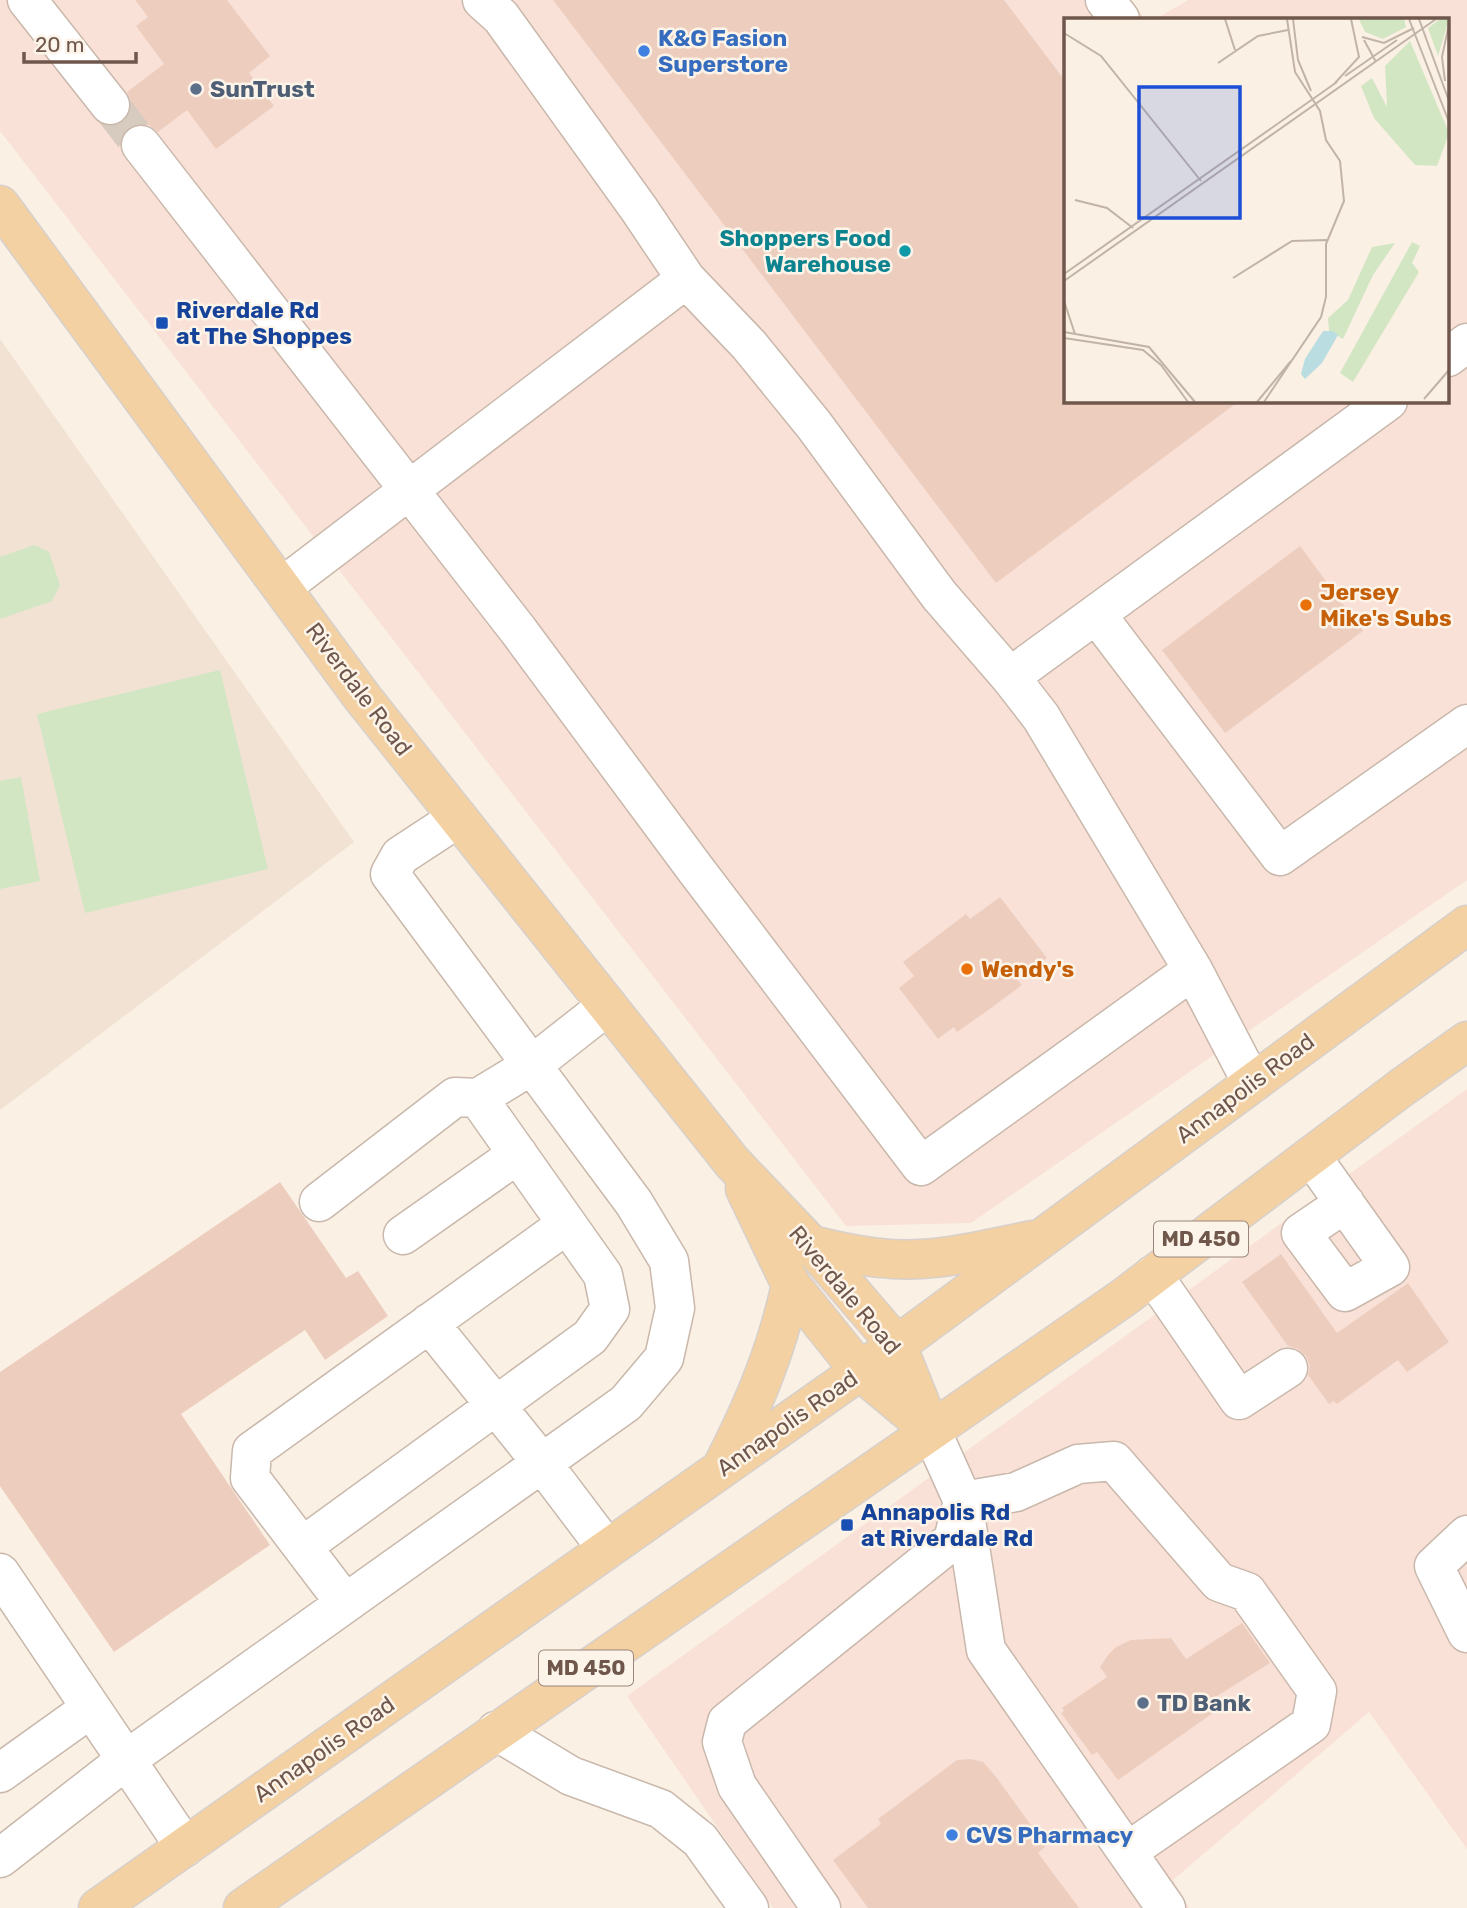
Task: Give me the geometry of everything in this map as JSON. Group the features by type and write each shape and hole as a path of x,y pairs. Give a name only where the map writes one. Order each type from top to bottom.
{"main road":[{"name":"Riverdale Road","path":"3,215 362,697 732,1162 811,1245 897,1345 931,1430"},
{"name":"Annapolis Road","path":"98,1908 897,1345 1467,925"},
{"name":"MD 450","path":"260,1903 496,1731 1153,1275 1467,1041"},
{"name":"Riverdale Road","path":"732,1162 791,1285 860,1371 931,1430"},
{"path":"811,1245 883,1259 913,1259 964,1254 1044,1238"},
{"path":"720,1471 764,1380 791,1285"}],"lane":[{"path":"27,0 110,105"},
{"path":"482,0 501,17 686,279 749,345 814,425 939,595 1041,717 1193,970 1252,1083"},
{"path":"1105,0 1119,18"},
{"path":"141,145 518,631 921,1166 1193,970"},
{"path":"282,587 686,279"},
{"path":"1450,356 1467,343"},
{"path":"1010,677 1371,407"},
{"path":"1096,614 1280,856 1467,724"},
{"path":"0,1858 126,1760 626,1403 664,1358 675,1308 669,1261 634,1203 390,874 400,856 458,818"},
{"path":"319,1202 455,1097 478,1098 532,1065 607,1006"},
{"path":"303,1546 590,1337 610,1310 603,1275 478,1098"},
{"path":"402,1235 518,1154"},
{"path":"1311,1156 1345,1203"},
{"path":"345,1603 250,1478 252,1451 566,1224"},
{"path":"1153,1275 1239,1400 1288,1368"},
{"path":"429,1323 542,1463 607,1549"},
{"path":"931,1430 963,1501 986,1650 1166,1908"},
{"path":"963,1501 1016,1492 1078,1464 1114,1461 1219,1582 1247,1592 1317,1692 1311,1724 1127,1852"},
{"path":"821,1908 737,1786 722,1742 727,1723 953,1539 963,1501"},
{"path":"1467,1535 1434,1566 1467,1633"},
{"path":"0,1573 185,1847"},
{"path":"0,1773 91,1708"},
{"path":"496,1731 570,1776 661,1809 700,1840 749,1908"}],"shaded area":[{"path":"0,0 1131,0 1144,18 1064,18 1064,402 1450,402 1450,18 1158,18 1188,0 1467,0 1467,880 971,1223 846,1226 0,131"},
{"path":"0,339 354,842 0,1110"},
{"path":"1467,1089 1467,1849 1369,1712 1173,1880 1189,1908 773,1908 627,1696"}],"green space":[{"path":"34,545 49,552 60,585 52,601 0,619 0,557"},
{"path":"220,670 268,869 85,913 37,714"},
{"path":"21,777 40,881 0,889 0,781"}],"building":[{"name":"SunTrust","path":"135,0 227,0 270,56 249,73 274,106 216,149 187,110 158,132 149,125 139,123 128,127 121,137 119,148 102,125 114,126 124,122 132,103 127,92 164,64 136,26 148,17"},
{"name":"Shoppers Food Warehouse","path":"553,0 1004,0 1064,79 1064,402 1238,402 996,583"},
{"path":"1300,546 1363,631 1225,733 1162,650"},
{"name":"Wendy's","path":"1000,897 1047,958 1017,979 1022,985 957,1032 954,1027 938,1039 899,988 914,976 903,962 966,914 970,919"},
{"path":"280,1182 346,1278 358,1271 388,1316 325,1360 305,1330 181,1414 270,1545 114,1652 0,1486 0,1372"},
{"path":"1281,1254 1337,1333 1408,1283 1449,1342 1407,1372 1398,1360 1337,1404 1334,1401 1329,1404 1308,1375 1310,1366 1306,1356 1298,1349 1288,1346 1242,1282"},
{"name":"TD Bank","path":"1242,1623 1270,1663 1214,1698 1220,1708 1118,1780 1097,1752 1092,1755 1061,1713 1064,1711 1062,1708 1107,1677 1100,1667 1116,1647 1131,1640 1171,1638 1186,1659"},
{"name":"CVS Pharmacy","path":"957,1760 983,1762 997,1778 1046,1846 1038,1853 1079,1908 868,1908 833,1860 881,1824 878,1819"}],"tunnel":[{"path":"110,105 141,145"}],"place":[{"name":"K&G Fasion Superstore","path":"644,51"},
{"name":"SunTrust","path":"196,89"},
{"name":"Shoppers Food Warehouse","path":"905,251"},
{"name":"Riverdale Rd at The Shoppes","path":"162,323"},
{"name":"Jersey Mike's Subs","path":"1306,605"},
{"name":"Wendy's","path":"967,969"},
{"name":"Annapolis Rd at Riverdale Rd","path":"847,1525"},
{"name":"TD Bank","path":"1143,1703"},
{"name":"CVS Pharmacy","path":"952,1835"}]}
